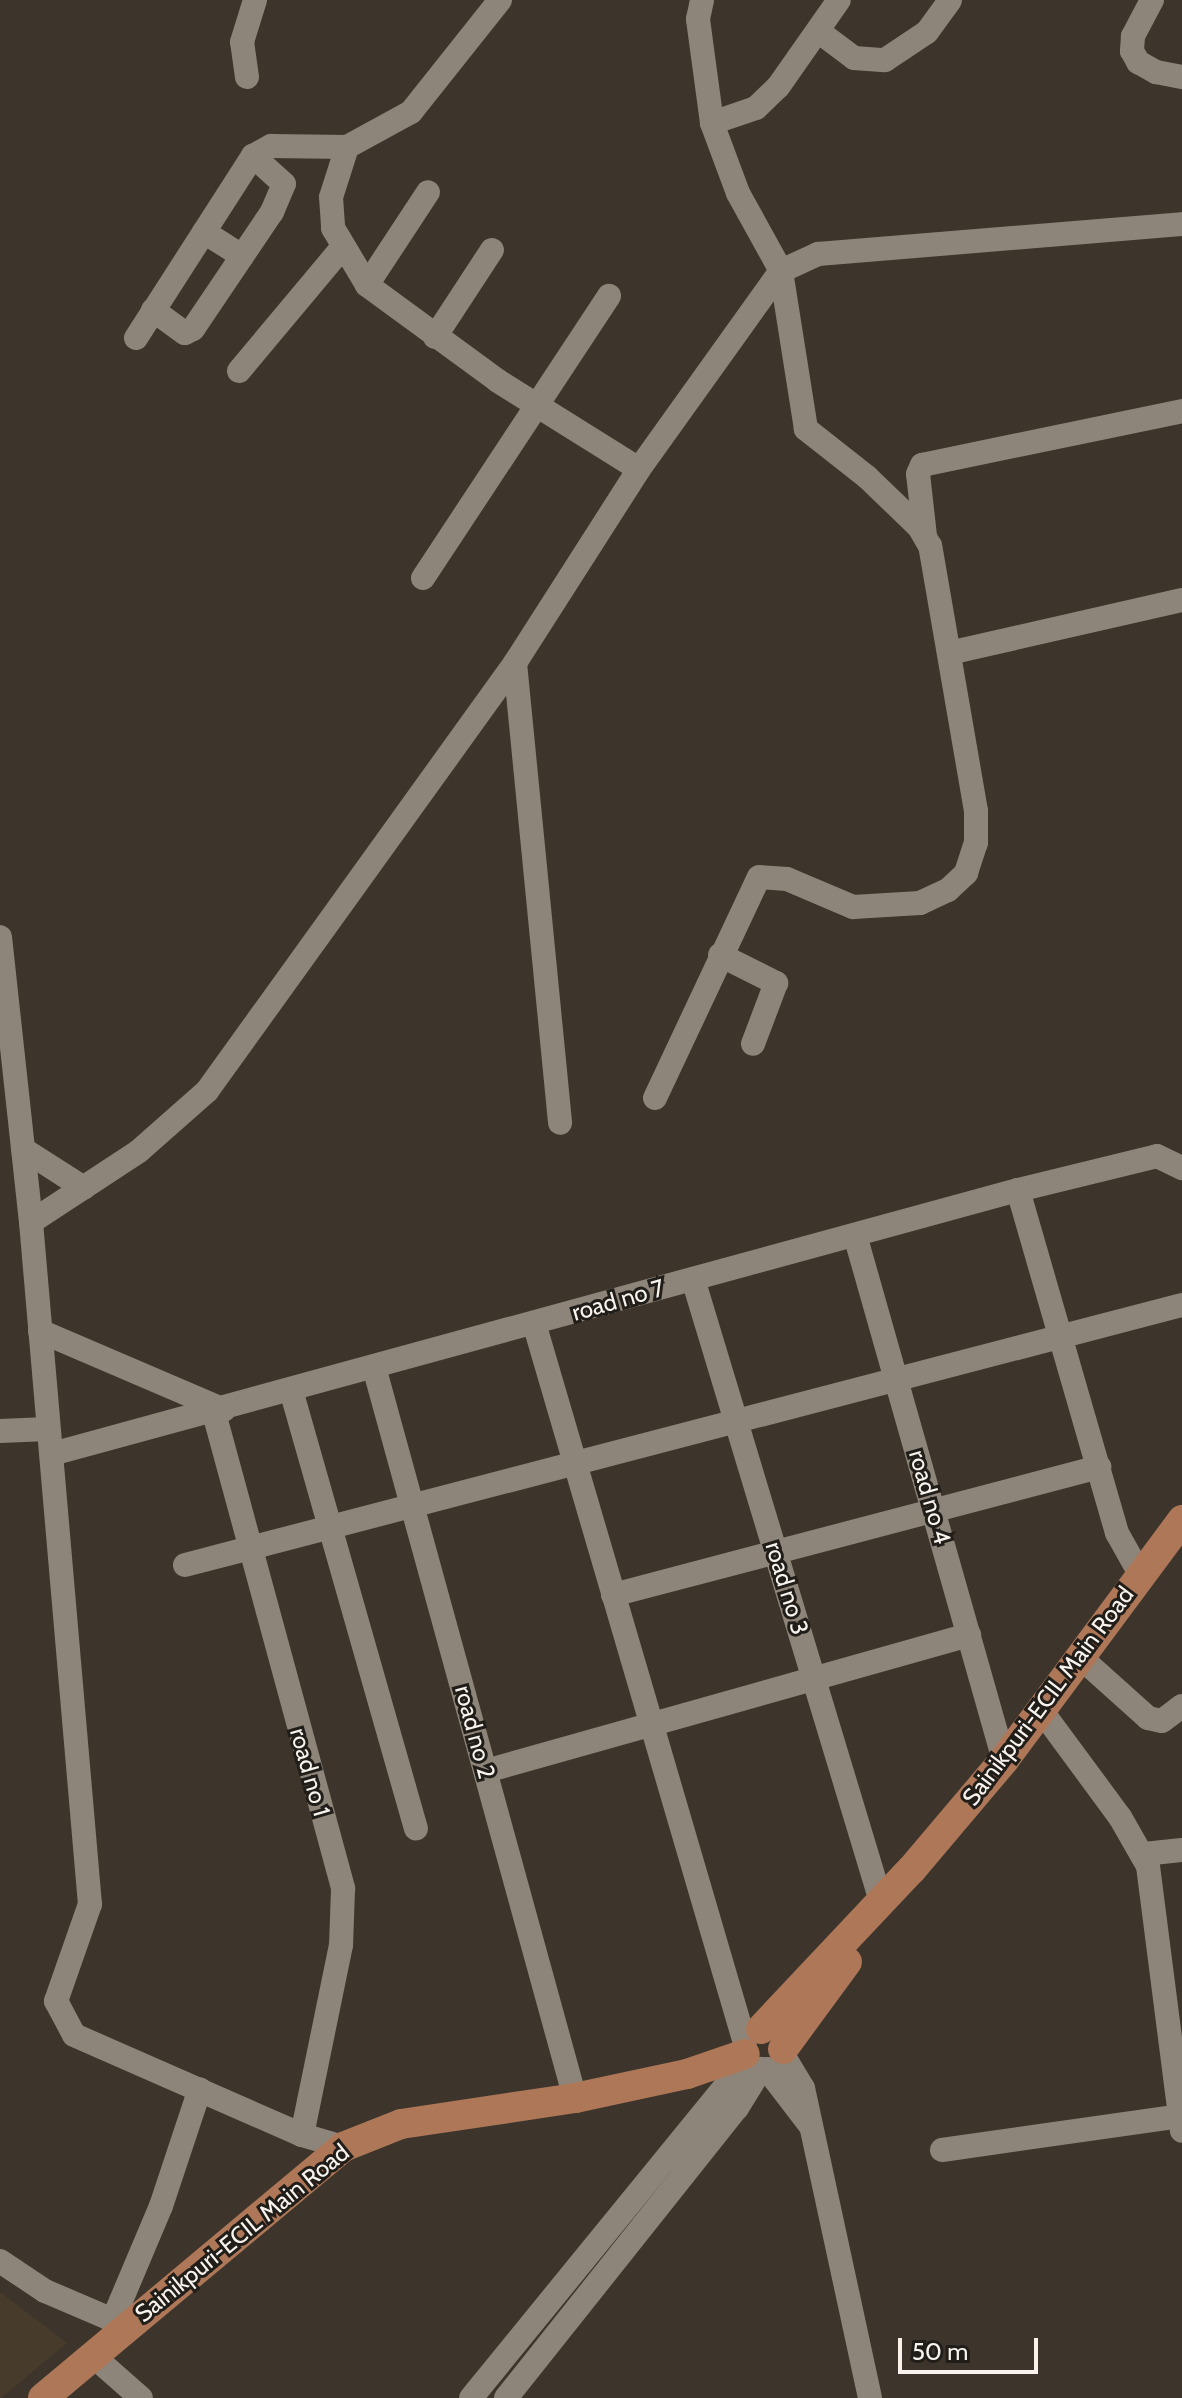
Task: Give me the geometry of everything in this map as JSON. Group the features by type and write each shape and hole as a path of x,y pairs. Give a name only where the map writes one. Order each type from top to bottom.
{"main road":[{"name":"Sainikpuri-ECIL Main Road","path":"762,2053 880,1898 912,1869 1004,1760 1182,1520"},
{"name":"Sainikpuri-ECIL Main Road","path":"43,2398 92,2355 120,2324 343,2147 412,2121 575,2098 687,2074 762,2053 904,1889 912,1869"}],"street":[{"path":"247,77 242,42 255,0"},
{"path":"136,338 253,156 271,146 347,147 411,112 500,0"},
{"path":"702,0 698,19 712,123 738,193 781,271 806,429 867,477 925,536"},
{"path":"712,123 756,108 778,87 839,0"},
{"path":"818,31 854,58 885,60 927,32 950,0"},
{"path":"1152,0 1133,36 1132,51 1138,62 1156,72 1182,77"},
{"path":"347,147 331,197 333,228 342,248 367,285 435,337 639,469"},
{"path":"153,310 189,332 284,192 282,177 253,156"},
{"path":"367,285 428,192"},
{"path":"31,1222 167,1129 207,1091 515,663 639,469 781,271 818,254 1182,224"},
{"path":"204,232 242,256"},
{"path":"239,371 342,248"},
{"path":"435,337 492,250"},
{"path":"423,578 609,296"},
{"path":"655,1098 759,877 787,879 853,907 887,907 920,903 948,890 966,873 976,843 976,811 925,536 918,474 922,465 1182,411"},
{"path":"949,653 1182,600"},
{"path":"515,663 560,1123"},
{"path":"0,937 31,1222 90,1904 56,2001 74,2035 302,2135 343,2147"},
{"path":"720,955 776,983 753,1044"},
{"path":"23,1149 84,1188"},
{"name":"road no 7","path":"52,1454 219,1412 1018,1190 1157,1156 1182,1168"},
{"path":"1018,1190 1127,1557 1140,1574"},
{"name":"road no 4","path":"855,1235 1004,1760"},
{"name":"road no 3","path":"693,1279 880,1898"},
{"path":"185,1565 1182,1305"},
{"path":"534,1323 651,1725 762,2053 798,2075 870,2398"},
{"path":"40,1331 219,1412"},
{"name":"road no 2","path":"374,1367 575,2098"},
{"path":"291,1390 416,1829"},
{"name":"road no 1","path":"219,1412 251,1548 343,1889 341,1945 302,2135"},
{"path":"0,1431 48,1429"},
{"path":"613,1595 1099,1467"},
{"path":"486,1771 969,1635"},
{"path":"1080,1657 1148,1718 1162,1721 1182,1706"},
{"path":"942,2150 1181,2121 1144,1854 1041,1710"},
{"path":"1144,1854 1182,1850"},
{"path":"471,2398 762,2053"},
{"path":"506,2398 737,2108 762,2053"},
{"path":"0,2261 45,2291 120,2324 200,2089"},
{"path":"92,2355 129,2394"}],"shaded area":[{"path":"0,2292 67,2343 1,2398 0,2398"}]}
